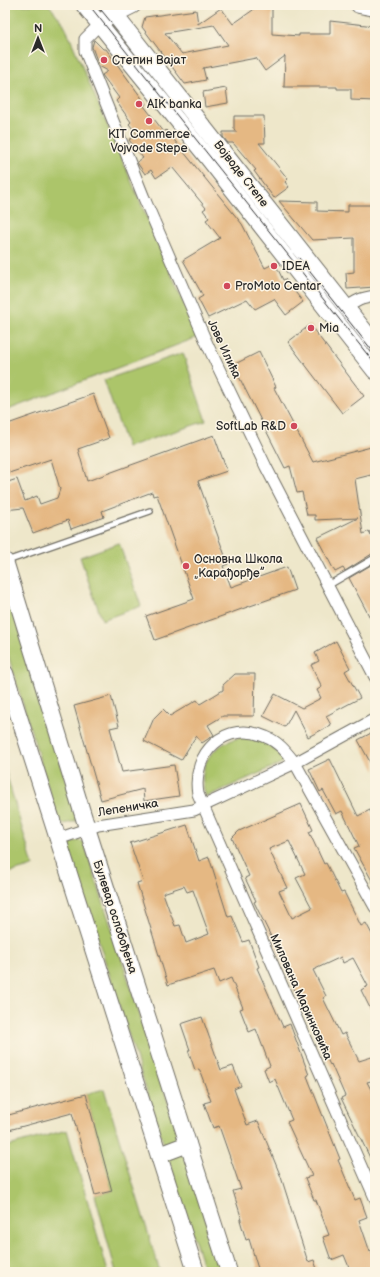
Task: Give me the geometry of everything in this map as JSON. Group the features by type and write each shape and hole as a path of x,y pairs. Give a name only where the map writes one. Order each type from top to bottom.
{"main road":[{"name":"Војводе Степе","path":"84,5 208,158 375,371"},
{"path":"100,24 110,9 133,5"},
{"path":"358,5 375,8"},
{"name":"Војводе Степе","path":"110,9 375,344"},
{"name":"Булевар ослобођења","path":"5,561 87,828 229,1272"},
{"path":"5,674 196,1272"},
{"path":"159,1154 188,1144"}],"street":[{"name":"Јове Илића","path":"100,24 85,39 84,44 86,57 144,198 208,346 266,467 375,677"},
{"path":"346,309 354,301 375,296"},
{"name":"Лепеничка","path":"58,839 98,825 185,812 203,807 295,763 375,719"},
{"path":"203,807 196,785 198,768 206,752 218,740 226,736 242,732 264,736 282,747 295,763 375,907"},
{"name":"Милована Маринковића","path":"203,807 375,1198"}],"lane":[{"path":"5,561 150,511"},
{"path":"327,586 375,558"}],"green space":[{"path":"5,5 49,5 64,24 198,337 5,411"},
{"path":"183,353 206,421 127,447 104,380"},
{"path":"119,543 141,606 102,620 80,557"},
{"path":"5,583 77,815 76,821 64,824 59,823 5,645"},
{"path":"242,737 255,739 267,744 276,751 284,762 206,797 203,786 203,775 209,758 222,745 231,740"},
{"path":"5,769 33,866 5,874"},
{"path":"79,840 84,843 223,1272 205,1272 69,849 71,843"},
{"path":"104,1089 160,1272 116,1272 95,1195 112,1191 86,1094"},
{"path":"67,1130 108,1272 5,1272 5,1147"}],"building":[{"path":"253,5 272,5 272,34 299,36 299,34 330,34 330,21 375,26 371,70 375,70 375,101 351,100 351,89 337,89 337,87 284,87 285,56 265,71 256,58 203,68 206,80 185,84 142,27 145,17 196,10 198,24 221,8 233,24 253,10","holes":["214,25 228,45 182,54 165,33"]},
{"path":"94,40 103,49 106,49 146,104 144,106 164,132 166,130 242,224 265,268 275,263 283,280 285,279 303,302 286,315 274,299 255,309 247,299 208,318 198,299 203,296 183,260 220,238 206,220 209,218 203,210 206,208 172,167 156,178 151,170 145,174 138,164 137,162 143,158 129,140 137,134 129,124 131,122 116,101 119,98 102,75 108,71 99,66 92,47"},
{"path":"226,88 228,103 205,107 203,92"},
{"path":"234,116 264,116 265,143 259,143 288,179 285,182 289,187 274,198 254,171 256,170 233,143 228,143 223,137 223,132 237,132 234,129"},
{"path":"279,201 317,202 317,211 348,212 348,205 375,205 375,287 347,289 346,273 354,272 354,238 312,240"},
{"path":"310,325 364,396 342,413 288,342"},
{"path":"259,352 276,387 274,388 313,462 375,446 375,474 355,479 363,534 369,531 375,543 375,552 345,571 343,568 335,572 317,538 358,518 315,520 315,515 307,515 302,492 297,493 290,466 285,468 233,365"},
{"path":"93,394 109,438 78,449 87,481 214,435 227,471 198,481 228,564 223,566 231,587 287,567 295,590 155,640 146,616 194,599 157,495 153,496 152,492 102,511 104,517 71,529 68,520 33,533 23,508 5,510 5,483 17,479 25,501 37,496 40,504 57,498 60,489 51,459 9,473 5,461 5,425"},
{"path":"371,565 375,573 375,627 349,578"},
{"path":"336,641 350,668 345,671 360,698 326,716 331,725 308,737 294,710 285,727 263,716 275,694 302,708 321,698 317,690 322,687 311,665 319,661 315,653"},
{"path":"235,674 255,674 254,716 223,716 208,725 214,735 202,743 196,736 181,760 144,741 154,718 163,709 170,716 197,700 200,704 223,690 223,685"},
{"path":"111,696 119,726 110,728 122,772 174,765 179,796 144,801 143,789 101,800 74,706"},
{"path":"375,731 375,771 358,740"},
{"path":"330,759 358,816 370,810 375,822 375,886 354,848 359,846 342,811 336,814 323,790 320,792 309,769"},
{"path":"301,804 313,830 309,832 324,864 326,863 341,893 344,892 361,926 366,923 375,940 375,1018 361,990 368,986 353,958 343,963 341,957 313,970 326,996 323,998 341,1035 345,1033 359,1061 375,1056 375,1080 367,1082 375,1097 375,1168 341,1098 345,1096 331,1064 330,1065 320,1045 324,1043 306,1006 302,1008 281,957 254,902 256,901 245,878 249,876 232,838 239,831","holes":["289,841 305,874 296,878 312,908 292,918 279,891 287,888 269,849"]},
{"path":"187,825 199,861 209,857 228,917 232,916 243,942 249,940 259,967 257,968 283,1027 290,1024 309,1075 307,1076 340,1159 338,1160 355,1200 360,1198 367,1217 359,1220 370,1252 371,1251 375,1261 375,1272 351,1272 344,1255 331,1260 323,1237 329,1235 316,1200 314,1200 305,1178 312,1176 287,1122 292,1120 275,1079 269,1082 264,1069 270,1066 256,1029 249,1032 240,1009 243,1008 231,978 219,983 214,970 168,985 137,883 143,881 130,843","holes":["184,886 187,892 193,890 209,934 186,943 180,925 175,926 163,893"]},
{"path":"202,1017 221,1070 233,1066 241,1086 234,1089 247,1125 258,1121 281,1177 308,1262 314,1260 318,1272 259,1272 249,1239 246,1240 240,1220 242,1220 233,1191 241,1189 219,1126 213,1128 204,1103 211,1101 199,1069 195,1070 181,1024"},
{"path":"86,1094 112,1191 95,1195 72,1113 5,1131 5,1116"}],"tram line":[{"path":"89,5 375,364"},
{"path":"97,5 111,22"},
{"path":"299,258 375,354"}],"place":[{"name":"Степин Вајат","path":"104,60"},
{"name":"AIK banka","path":"139,104"},
{"name":"KIT Commerce Vojvode Stepe","path":"149,121"},
{"name":"IDEA","path":"274,266"},
{"name":"ProMoto Centar","path":"227,286"},
{"name":"Mia","path":"311,328"},
{"name":"SoftLab R&D","path":"294,426"},
{"name":"Основна Школа „Карађорђе”","path":"186,566"}]}
